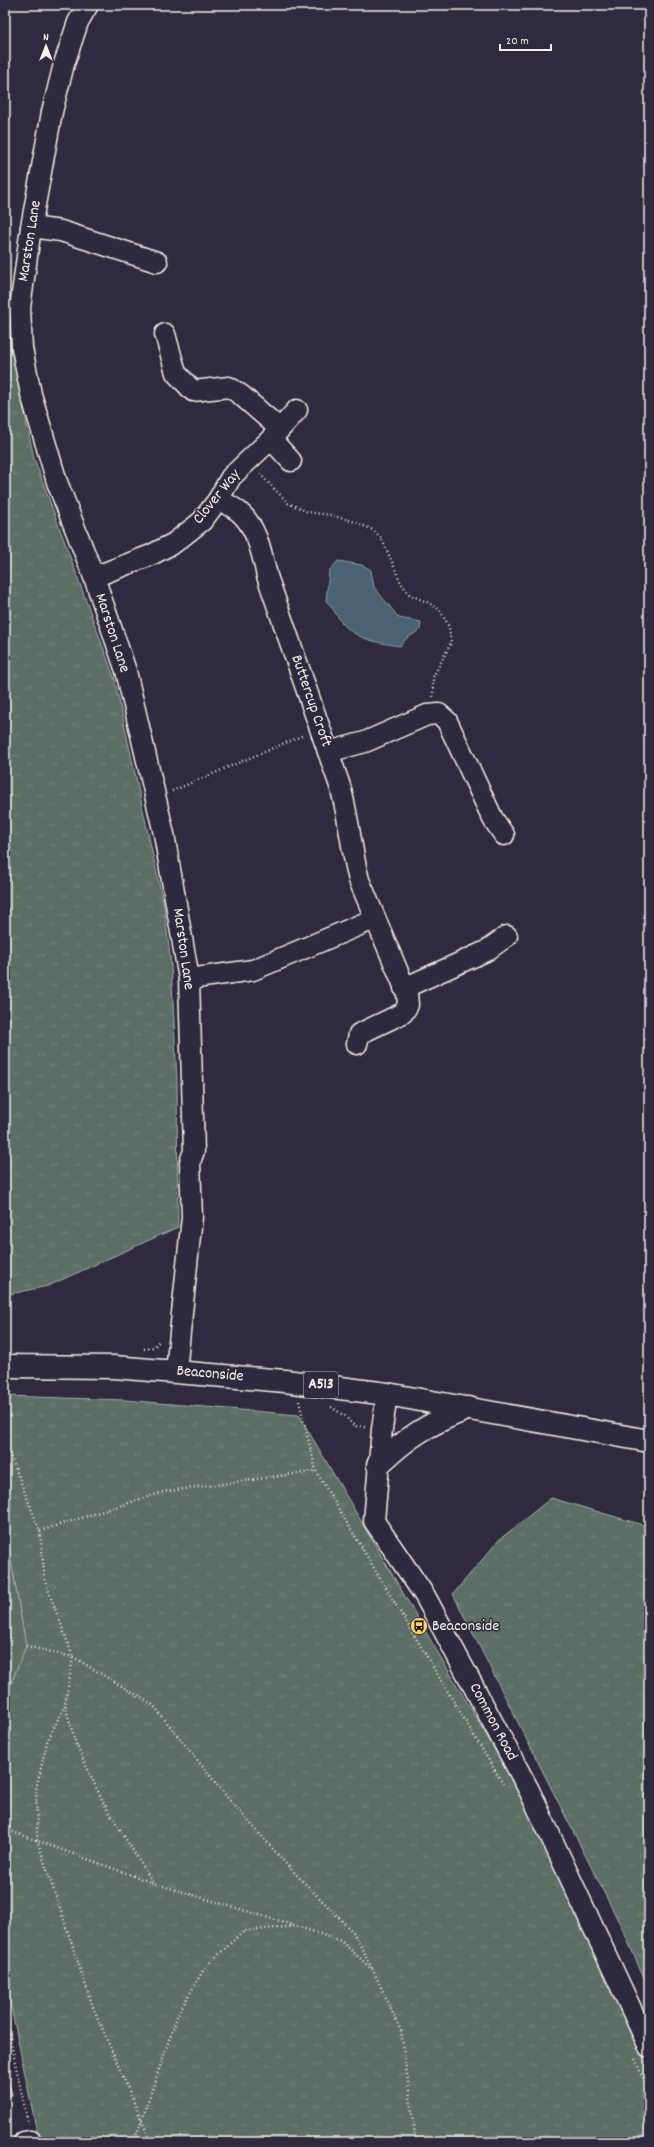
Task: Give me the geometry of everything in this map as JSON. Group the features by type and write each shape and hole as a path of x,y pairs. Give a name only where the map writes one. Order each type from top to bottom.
{"highway":[{"name":"Beaconside","path":"5,1366 114,1367 285,1381 387,1394 649,1441"},
{"path":"378,1465 414,1434 435,1422 469,1408"}],"street":[{"name":"Marston Lane","path":"88,5 78,22 52,112 31,227 20,308 22,348 31,394 57,482 94,577 126,671 165,842 189,979 194,1151 190,1162 192,1217 176,1371"},
{"path":"31,227 61,231 157,262"},
{"path":"165,334 176,373 193,391 229,387 241,395 275,434 291,461"},
{"name":"Clover Way","path":"94,577 151,555 174,543 202,520 218,500 231,477 297,410"},
{"name":"Buttercup Croft","path":"218,500 238,511 251,527 260,546 267,576 328,752 346,810 356,867 374,919 405,990"},
{"path":"328,752 365,742 427,715 439,714 446,721 493,819 504,835"},
{"path":"189,979 253,970 374,919"},
{"path":"357,1044 359,1034 403,1013 408,1005 405,990 486,951 507,936"},
{"name":"Common Road","path":"387,1394 378,1465 374,1521 425,1596 529,1790 641,2051"}],"path":[{"path":"248,461 288,502 308,512 330,514 373,530 382,539 401,583 410,595 427,602 440,610 449,627 451,643 433,676 434,700 439,714"},
{"path":"168,792 320,729"},
{"path":"140,1349 154,1347 164,1336"},
{"path":"299,1399 316,1471 504,1786"},
{"path":"345,1416 354,1426"},
{"path":"5,1442 40,1531 45,1581 73,1657 65,1705 47,1742 36,1789 38,1840 93,2007 142,2118 151,2142"},
{"path":"40,1531 163,1492 316,1471"},
{"path":"26,1646 73,1657 153,1705 232,1803 287,1865 353,1932 373,1970 401,2031 416,2142"},
{"path":"65,1705 76,1744 103,1802 153,1883"},
{"path":"5,1829 153,1883 341,1941 373,1970"},
{"path":"134,2142 178,2014 205,1967 244,1931 296,1926"},
{"path":"5,2014 28,2142"},
{"path":"641,2051 649,2092"}],"green space":[{"path":"7,330 34,458 114,677 164,906 171,964 177,1080 178,1227 48,1286 5,1295 5,331"},
{"path":"5,1396 124,1400 299,1415 520,1793 649,2069 649,2142 39,2142 5,1978 5,1698 26,1646 5,1527"},
{"path":"551,1498 643,1525 649,1532 649,1990 623,1930 453,1594 499,1540"},
{"path":"5,1527 26,1646 5,1698"}],"water":[{"path":"338,561 362,565 371,570 374,587 399,618 421,622 420,630 406,639 400,646 369,640 348,629 326,601 329,571"}],"building":[{"path":"6,2072 12,2095 5,2096"}],"place":[{"name":"Beaconside","path":"419,1626"}]}
